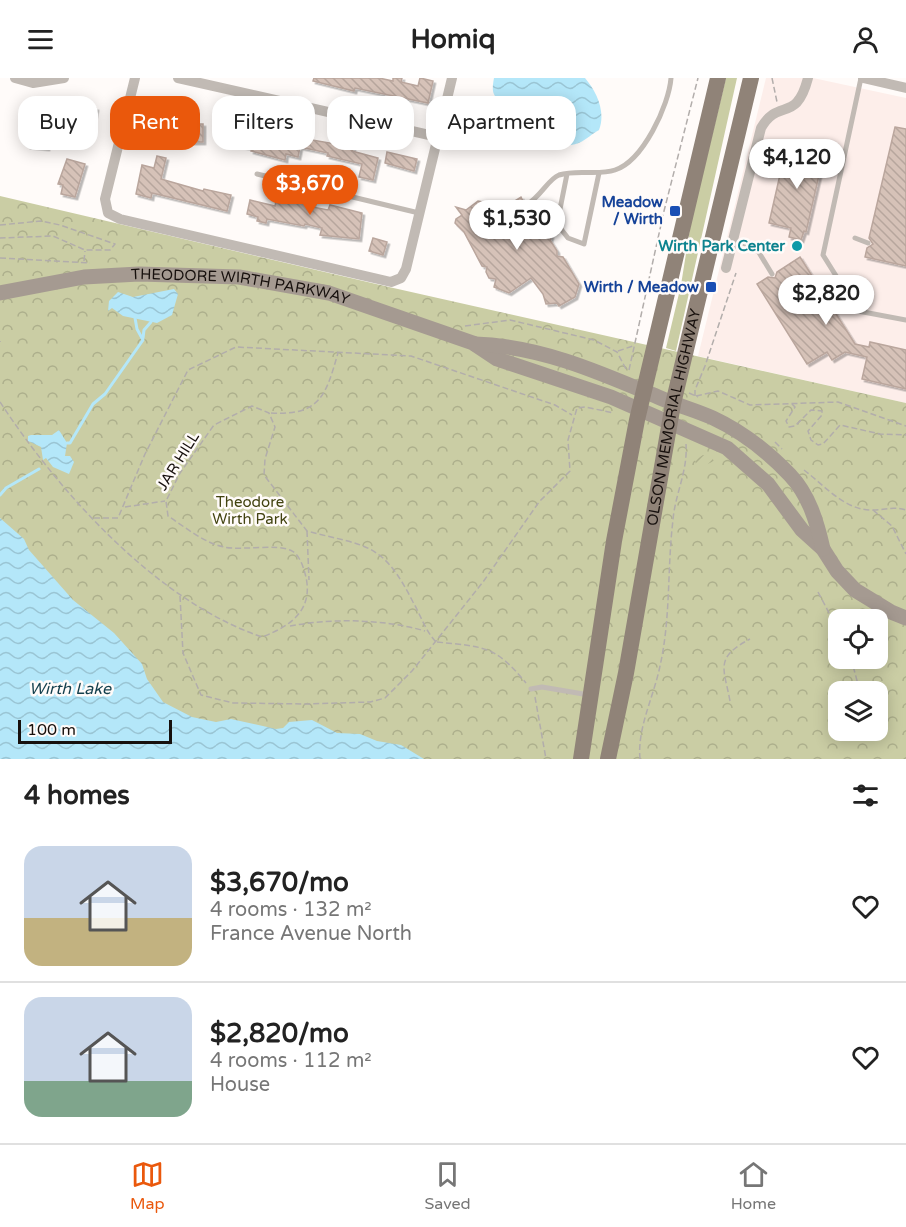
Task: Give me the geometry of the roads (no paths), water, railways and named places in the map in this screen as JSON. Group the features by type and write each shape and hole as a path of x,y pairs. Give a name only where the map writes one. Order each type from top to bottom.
{"main road":[{"name":"OLSON MEMORIAL HIGHWAY","path":"581,759 614,542 640,409 718,78"},
{"name":"OLSON MEMORIAL HIGHWAY","path":"608,759 626,673 675,396 751,78"}],"street":[{"path":"15,78 33,83 64,78"},
{"path":"135,78 105,199 106,210 120,219 391,282 401,278 406,269 435,150"},
{"path":"178,78 426,134"},
{"path":"448,96 452,78"},
{"path":"726,268 761,128 770,116 790,108 801,100 808,78"},
{"path":"862,78 906,88"},
{"name":"THEODORE WIRTH PARKWAY","path":"0,293 84,277 150,274 239,277 329,293 473,344 497,359 546,373 640,409 727,448 751,467 786,505 802,530 823,549 837,571 855,590 906,618"},
{"name":"THEODORE WIRTH PARKWAY","path":"473,344 502,345 574,363 646,385 675,396 715,419 744,436 791,476 806,498 817,523 823,549"}],"lane":[{"path":"525,206 540,196 553,178 567,174 599,173 625,166 644,149 668,94 671,78"},
{"path":"862,78 823,255 858,311 906,320"},
{"path":"567,174 557,224 568,238 584,244 599,173"},
{"path":"257,174 419,213"},
{"path":"855,238 868,243"},
{"path":"733,241 755,246 772,274"},
{"path":"531,689 542,687 590,695"}],"water":[{"path":"494,78 585,78 601,109 599,130 576,144 576,96 495,96"},
{"path":"174,289 178,294 172,315 157,323 123,316 112,308 108,311 109,301 118,292 133,297"},
{"path":"59,430 67,443 65,456 70,456 74,462 69,474 53,467 46,458 43,460 41,447 28,441 28,436 52,435"},
{"name":"Wirth Lake","path":"0,518 24,539 29,550 73,600 114,633 142,664 147,679 163,702 192,717 216,722 231,719 276,729 283,728 289,722 312,720 337,733 360,734 377,741 401,745 424,759 0,759"}],"waterway":[{"path":"67,443 70,443 93,404 105,394 143,340 137,329 135,318"},
{"path":"143,338 144,330 151,322"},
{"path":"0,495 6,488 39,469"}],"place":[{"name":"Meadow / Wirth","path":"675,211"},
{"name":"Wirth Park Center","path":"797,246"},
{"name":"Wirth / Meadow","path":"711,287"}],"park label":[{"name":"Theodore Wirth Park","path":"250,510"}]}
